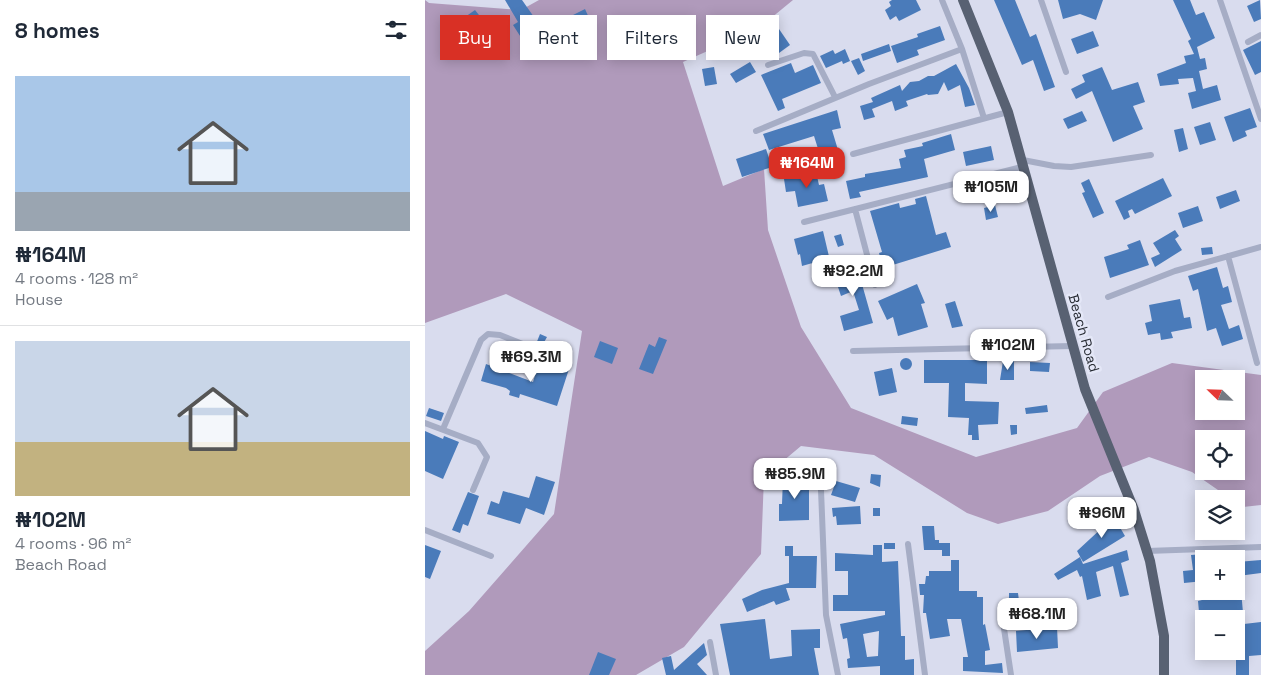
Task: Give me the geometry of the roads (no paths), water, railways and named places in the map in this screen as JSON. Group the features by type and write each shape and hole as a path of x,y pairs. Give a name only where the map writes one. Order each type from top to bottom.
{"main road":[{"name":"Beach Road","path":"963,0 1008,112 1024,163 1085,389 1134,510 1147,551 1161,621 1164,675"}],"street":[{"path":"942,0 962,49 984,118"},
{"path":"1041,0 1066,72"},
{"path":"1219,0 1261,119"},
{"path":"1248,42 1261,35"},
{"path":"756,131 835,97 962,49"},
{"path":"768,65 804,53 813,54 835,97"},
{"path":"853,154 1008,112"},
{"path":"804,222 1024,163 1071,167 1151,155"},
{"path":"855,209 875,285"},
{"path":"1107,297 1175,271 1261,247"},
{"path":"1228,256 1257,363"},
{"path":"443,429 481,340 488,334 500,335 563,360"},
{"path":"853,352 1072,346"},
{"path":"425,423 478,443 487,457 473,490"},
{"path":"821,464 826,615 838,675"},
{"path":"425,530 491,556"},
{"path":"908,544 925,675"},
{"path":"1147,551 1261,547"},
{"path":"1003,622 1011,675"},
{"path":"711,642 716,675"}]}
